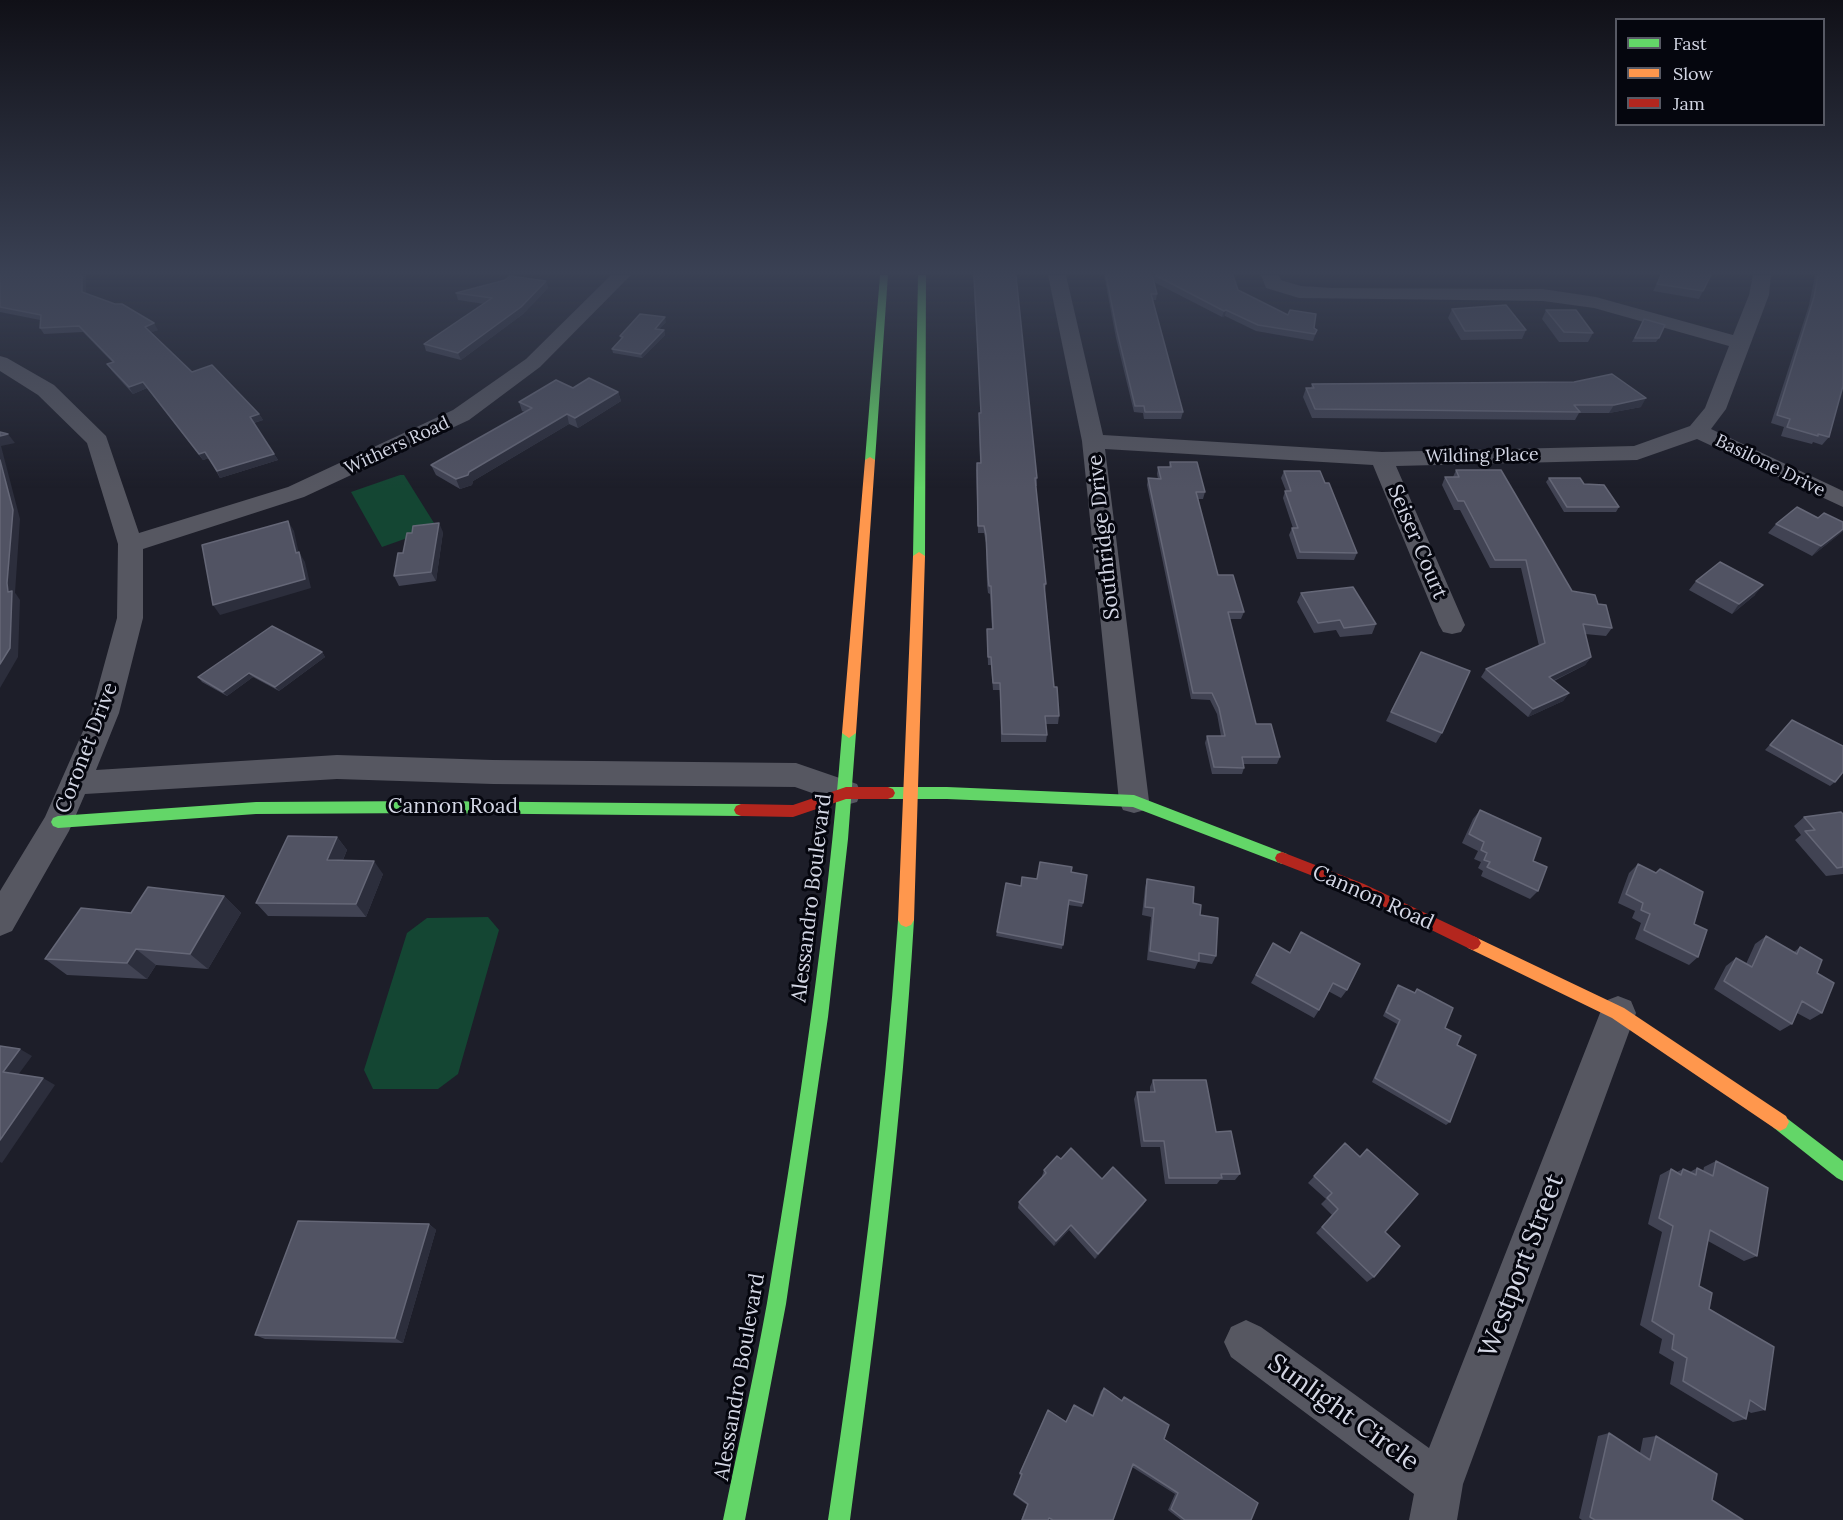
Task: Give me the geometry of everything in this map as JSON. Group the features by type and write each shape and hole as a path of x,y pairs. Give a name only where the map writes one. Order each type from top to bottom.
{"main road":[{"name":"Alessandro Boulevard","path":"735,1520 776,1304 823,994 846,793 879,346"},
{"path":"839,1520 877,1256 904,961 912,793 919,541 921,346"},
{"name":"Cannon Road","path":"58,822 256,808 429,807 793,811 846,793 912,793 1134,801 1359,888 1618,1013 1779,1121 1843,1172"}],"street":[{"name":"Withers Road","path":"130,544 296,492 461,415 533,363 550,346"},
{"name":"Southridge Drive","path":"1072,346 1093,441 1134,801"},
{"path":"1698,431 1715,409 1738,346"},
{"name":"Coronet Drive","path":"0,362 46,390 98,441 130,544 130,618 105,713 58,822 0,921"},
{"name":"Wilding Place","path":"1093,441 1382,459 1637,453 1698,431"},
{"name":"Basilone Drive","path":"1698,431 1843,500"},
{"name":"Seiser Court","path":"1382,459 1452,625"},
{"name":"Cannon Road","path":"75,783 337,768 796,775 846,793"},
{"name":"Westport Street","path":"1436,1502 1618,1013"},
{"name":"Sunlight Circle","path":"1246,1342 1436,1502"}],"green space":[{"path":"404,475 434,523 427,531 382,547 351,492"},
{"path":"488,917 499,930 458,1074 438,1089 373,1089 364,1070 407,933 427,918"}],"building":[{"path":"98,346 165,346 192,372 212,365 259,414 250,417 274,454 217,471 205,452 199,454 143,382 129,387 107,364 114,362"},
{"path":"431,346 468,346 458,353"},
{"path":"615,346 649,346 641,354 612,349"},
{"path":"978,346 1023,346 1037,478 1035,478 1046,584 1044,584 1059,716 1045,716 1047,735 1002,734 1000,683 993,683 991,657 988,657 987,629 993,629 986,535 984,526 978,526 977,463 981,463 979,413 981,413"},
{"path":"1121,346 1165,346 1183,412 1145,412 1144,406 1135,406"},
{"path":"1799,346 1843,346 1843,386 1829,437 1787,427 1790,419 1777,415"},
{"path":"1612,374 1646,398 1614,405 1574,405 1580,412 1315,409 1306,388 1314,388 1312,384 1574,382"},
{"path":"589,378 618,392 575,418 567,414 469,472 468,475 456,479 431,465 532,408 519,402 556,380 573,388"},
{"path":"0,460 13,510 7,583 8,592 12,591 10,648 0,664"},
{"path":"1170,462 1197,462 1205,492 1196,492 1218,575 1233,575 1244,612 1228,612 1256,724 1271,724 1280,757 1242,757 1244,768 1214,767 1207,736 1225,736 1219,708 1212,693 1193,693 1148,478 1161,479 1158,467 1171,467"},
{"path":"1456,470 1501,470 1572,591 1595,595 1598,604 1606,605 1612,628 1583,624 1591,657 1549,677 1569,693 1533,709 1486,669 1545,643 1526,560 1495,560 1464,501 1458,501 1445,477 1459,477"},
{"path":"1284,471 1320,471 1325,483 1329,483 1357,553 1300,552 1292,528 1298,528 1285,491 1291,491"},
{"path":"1549,478 1580,478 1584,484 1604,485 1619,507 1567,507"},
{"path":"1797,507 1818,518 1824,513 1843,522 1843,529 1821,546 1776,524"},
{"path":"288,521 296,553 299,552 305,579 213,605 202,545"},
{"path":"439,523 431,572 394,576 398,553 403,553 407,533 412,533 413,526"},
{"path":"1720,562 1763,585 1739,604 1696,581"},
{"path":"1353,587 1376,624 1344,628 1340,620 1318,623 1301,593"},
{"path":"272,626 322,652 275,687 249,673 223,692 198,677"},
{"path":"1421,652 1470,671 1442,733 1391,712"},
{"path":"1792,720 1843,746 1843,772 1835,782 1770,745"},
{"path":"1480,810 1541,838 1533,861 1547,867 1538,891 1487,867 1490,862 1484,860 1487,853 1481,850 1484,842 1469,834"},
{"path":"1841,812 1843,814 1843,867 1837,868 1805,831 1815,830 1804,817"},
{"path":"288,836 337,837 327,860 374,861 356,904 256,903"},
{"path":"1040,862 1072,867 1071,872 1087,875 1083,903 1069,900 1063,945 997,932 1006,883 1021,886 1022,877 1037,879"},
{"path":"1638,864 1656,873 1660,869 1703,892 1694,924 1707,930 1698,957 1644,930 1650,914 1641,910 1643,903 1626,894"},
{"path":"1147,879 1194,887 1193,903 1201,905 1200,915 1218,918 1216,956 1199,953 1199,961 1150,951 1154,908 1145,907"},
{"path":"148,887 224,896 190,954 136,949 127,963 45,959 81,908 131,913"},
{"path":"1301,932 1360,964 1347,990 1333,983 1319,1010 1256,975 1273,943 1290,953"},
{"path":"1766,936 1797,954 1800,947 1822,960 1817,973 1834,983 1822,1013 1802,1001 1792,1024 1724,981 1736,958 1752,967"},
{"path":"1398,985 1415,993 1417,989 1453,1008 1445,1028 1461,1036 1457,1045 1476,1055 1450,1122 1375,1078 1400,1020 1386,1012"},
{"path":"0,1046 20,1049 3,1072 43,1078 0,1140"},
{"path":"1153,1080 1206,1080 1216,1132 1231,1131 1240,1174 1221,1174 1222,1178 1169,1178 1164,1141 1144,1141 1137,1092 1155,1092"},
{"path":"1345,1143 1360,1157 1367,1149 1418,1194 1385,1232 1400,1246 1374,1277 1322,1227 1338,1209 1327,1198 1332,1193 1314,1176"},
{"path":"1071,1148 1102,1179 1113,1167 1146,1200 1098,1254 1071,1225 1056,1241 1019,1202 1046,1173 1044,1170 1057,1156 1061,1159"},
{"path":"1716,1161 1768,1188 1757,1256 1710,1230 1699,1286 1712,1293 1709,1309 1774,1347 1765,1410 1750,1400 1746,1419 1683,1381 1687,1358 1672,1349 1674,1335 1652,1321 1673,1226 1659,1218 1671,1169 1681,1175 1683,1169 1696,1175 1697,1168 1713,1176"},
{"path":"298,1221 429,1224 395,1338 255,1335"},
{"path":"1104,1388 1122,1401 1124,1397 1169,1425 1164,1439 1258,1503 1251,1520 1185,1520 1171,1509 1178,1493 1133,1464 1113,1520 1053,1520 1049,1518 1048,1520 1022,1520 1028,1504 1014,1494 1022,1474 1020,1473 1048,1410 1066,1422 1074,1405 1093,1416"},
{"path":"1609,1433 1650,1460 1656,1436 1717,1474 1712,1500 1743,1520 1595,1520 1590,1517"}],"traffic: fast":[{"path":"870,460 879,346"},
{"path":"919,556 921,346"},
{"path":"734,1520 776,1304 820,1017 841,839 849,733"},
{"path":"888,793 947,793 1134,801 1282,858"},
{"path":"58,822 256,808 741,810"},
{"path":"839,1520 888,1145 906,920"},
{"path":"1780,1122 1843,1172"}],"traffic: slow":[{"path":"849,733 870,460"},
{"path":"906,920 919,556"},
{"path":"1473,943 1618,1013 1780,1122"}],"traffic: jam":[{"path":"741,810 793,811 846,793 888,793"},
{"path":"1282,858 1359,888 1473,943"}]}
